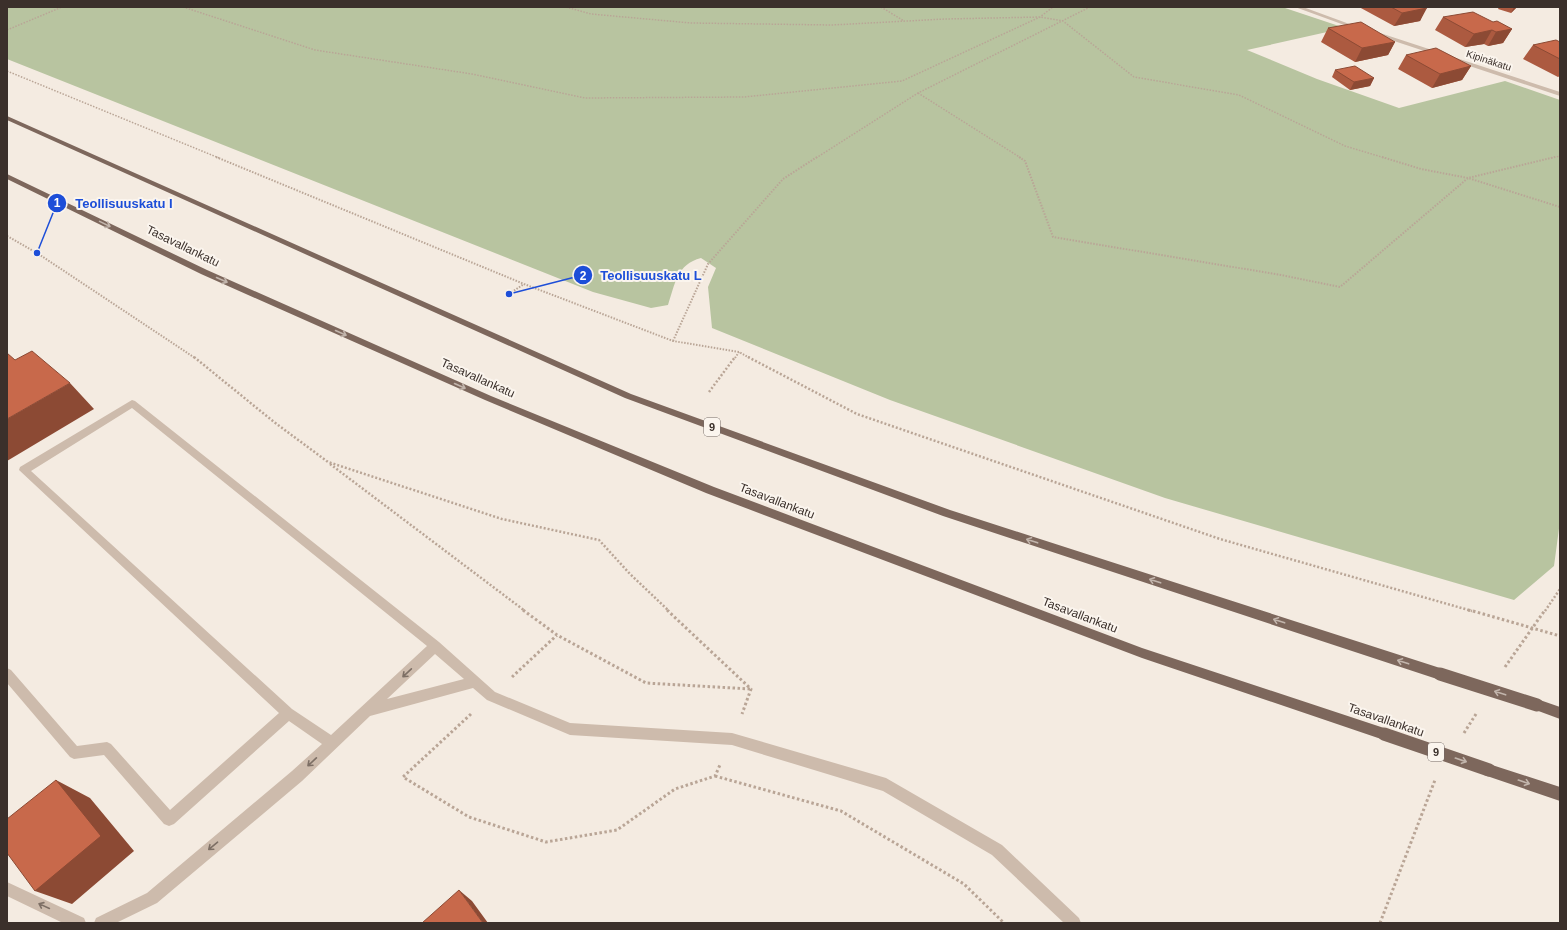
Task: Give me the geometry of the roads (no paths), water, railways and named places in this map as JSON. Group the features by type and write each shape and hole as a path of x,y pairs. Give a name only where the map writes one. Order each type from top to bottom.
{"main road":[{"name":"9","path":"7,118 628,396 947,513 1560,713"},
{"name":"Tasavallankatu","path":"7,176 211,275 488,398 710,490 1142,653 1560,794"}],"street":[{"path":"1298,7 1363,30"},
{"name":"Kipinäkatu","path":"1371,32 1560,94"},
{"path":"332,743 288,713 24,470 132,403 435,646 491,696 570,729 732,739 886,785 997,850 1074,923"},
{"path":"101,923 152,898 297,776 435,646"},
{"path":"7,674 74,753 107,748 169,819 288,713"},
{"path":"367,710 475,682"},
{"path":"7,889 79,923"}],"place":[{"name":"Teollisuuskatu I","path":"37,253"},
{"name":"Teollisuuskatu L","path":"509,294"}]}
